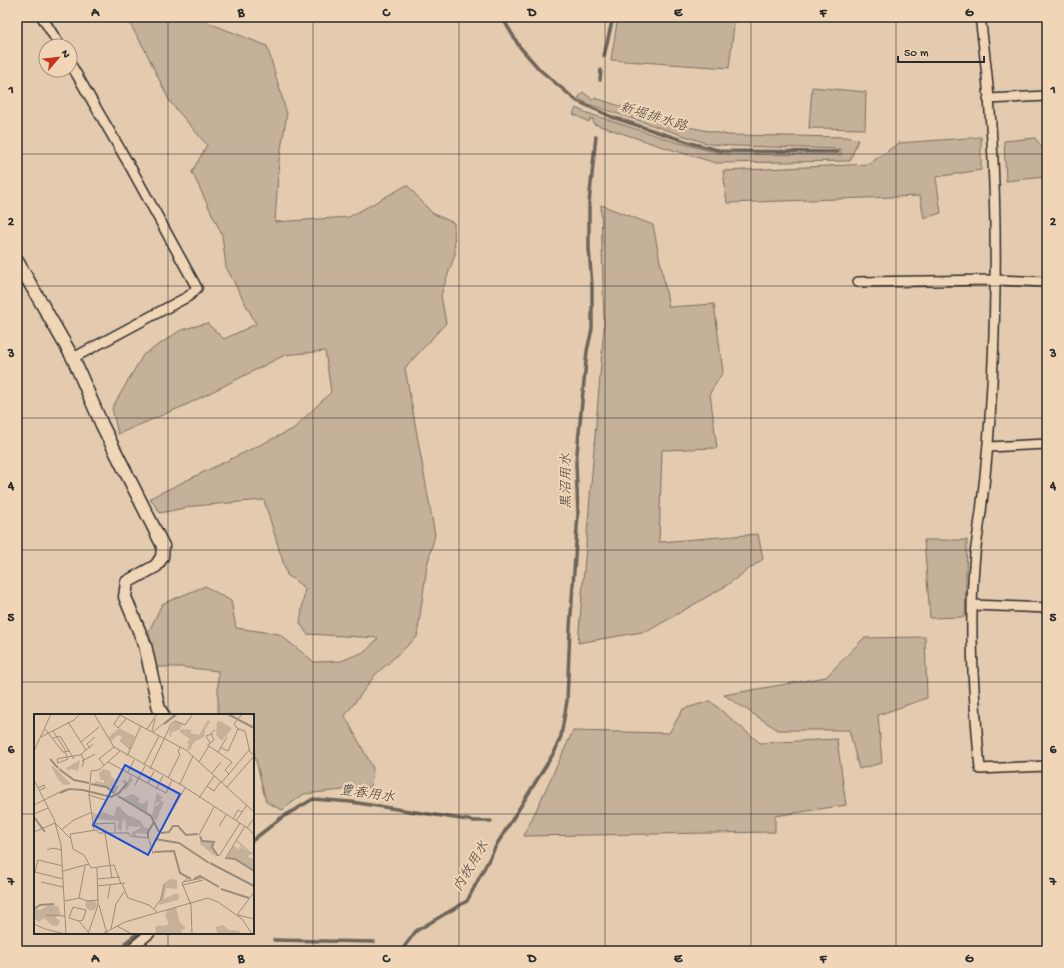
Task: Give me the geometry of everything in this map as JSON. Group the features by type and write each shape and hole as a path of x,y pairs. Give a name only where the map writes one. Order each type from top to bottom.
{"street":[{"path":"42,17 55,38"},
{"path":"980,17 986,62 992,144 995,280 992,382 988,447 975,554 972,665 974,702 980,769 1047,766"},
{"path":"73,358 189,296 197,288 131,168 78,77"},
{"path":"988,98 1047,96"},
{"path":"17,261 73,358 102,425 163,546 162,557 156,566 127,582 125,597 144,645 162,714"},
{"path":"858,282 995,280 1047,282"},
{"path":"988,447 1047,444"},
{"path":"973,605 1047,608"},
{"path":"128,951 149,934"}],"shaded area":[{"path":"126,17 204,17 209,23 267,46 287,114 279,161 275,222 349,217 407,185 432,213 454,223 455,254 441,295 446,323 405,368 435,535 427,566 417,637 375,675 345,716 373,768 371,787 304,794 282,810 266,802 254,752 254,714 218,714 218,671 179,667 149,667 149,631 162,604 205,586 231,601 236,628 279,634 314,662 341,661 366,651 378,638 307,634 300,623 305,588 287,575 264,500 194,506 160,513 150,498 293,429 331,392 325,351 285,355 186,405 118,434 112,408 143,355 181,330 207,323 224,339 256,324 226,267 222,235 192,172 207,145 170,102 144,48"},
{"path":"618,17 735,17 729,68 611,60"},
{"path":"812,87 866,92 865,129 809,128"},
{"path":"583,92 593,100 595,98 679,125 728,135 847,137 858,140 850,161 716,163 594,124 593,119 590,119 589,122 573,114 576,108 584,112 676,142 723,154 841,155 841,149 709,144 588,104 578,98"},
{"path":"981,137 981,170 936,177 941,213 924,218 920,196 727,203 723,171 869,164 899,143"},
{"path":"1035,138 1047,154 1047,178 1006,181 1004,141"},
{"path":"601,205 653,225 669,307 714,304 723,372 710,393 717,448 662,450 659,542 758,534 763,559 724,587 648,631 578,643 604,327"},
{"path":"924,540 967,540 965,617 930,618"},
{"path":"925,637 927,698 878,715 882,763 859,769 849,730 778,730 724,695 826,677 864,638"},
{"path":"710,701 760,743 837,739 846,805 775,816 775,832 524,836 573,731 669,733 683,709"}],"waterway":[{"name":"新堀排水路","path":"502,17 519,46 540,70 577,101 612,117 694,144 722,151 838,152"},
{"name":"黒沼用水","path":"604,56 613,17"},
{"name":"黒沼用水","path":"600,80 601,70"},
{"name":"黒沼用水","path":"401,951 416,931 467,901 497,844 555,751 561,736 567,701 570,628 578,514 576,463 587,351 592,329 589,203 596,136"},
{"name":"豊春用水","path":"254,839 281,818 313,799 351,802 474,821 491,821"},
{"name":"豊春用水","path":"125,943 137,934"},
{"path":"274,940 374,942"},
{"path":"267,947 270,951"}],"water label":[{"name":"内牧用水","path":"472,867"}]}
